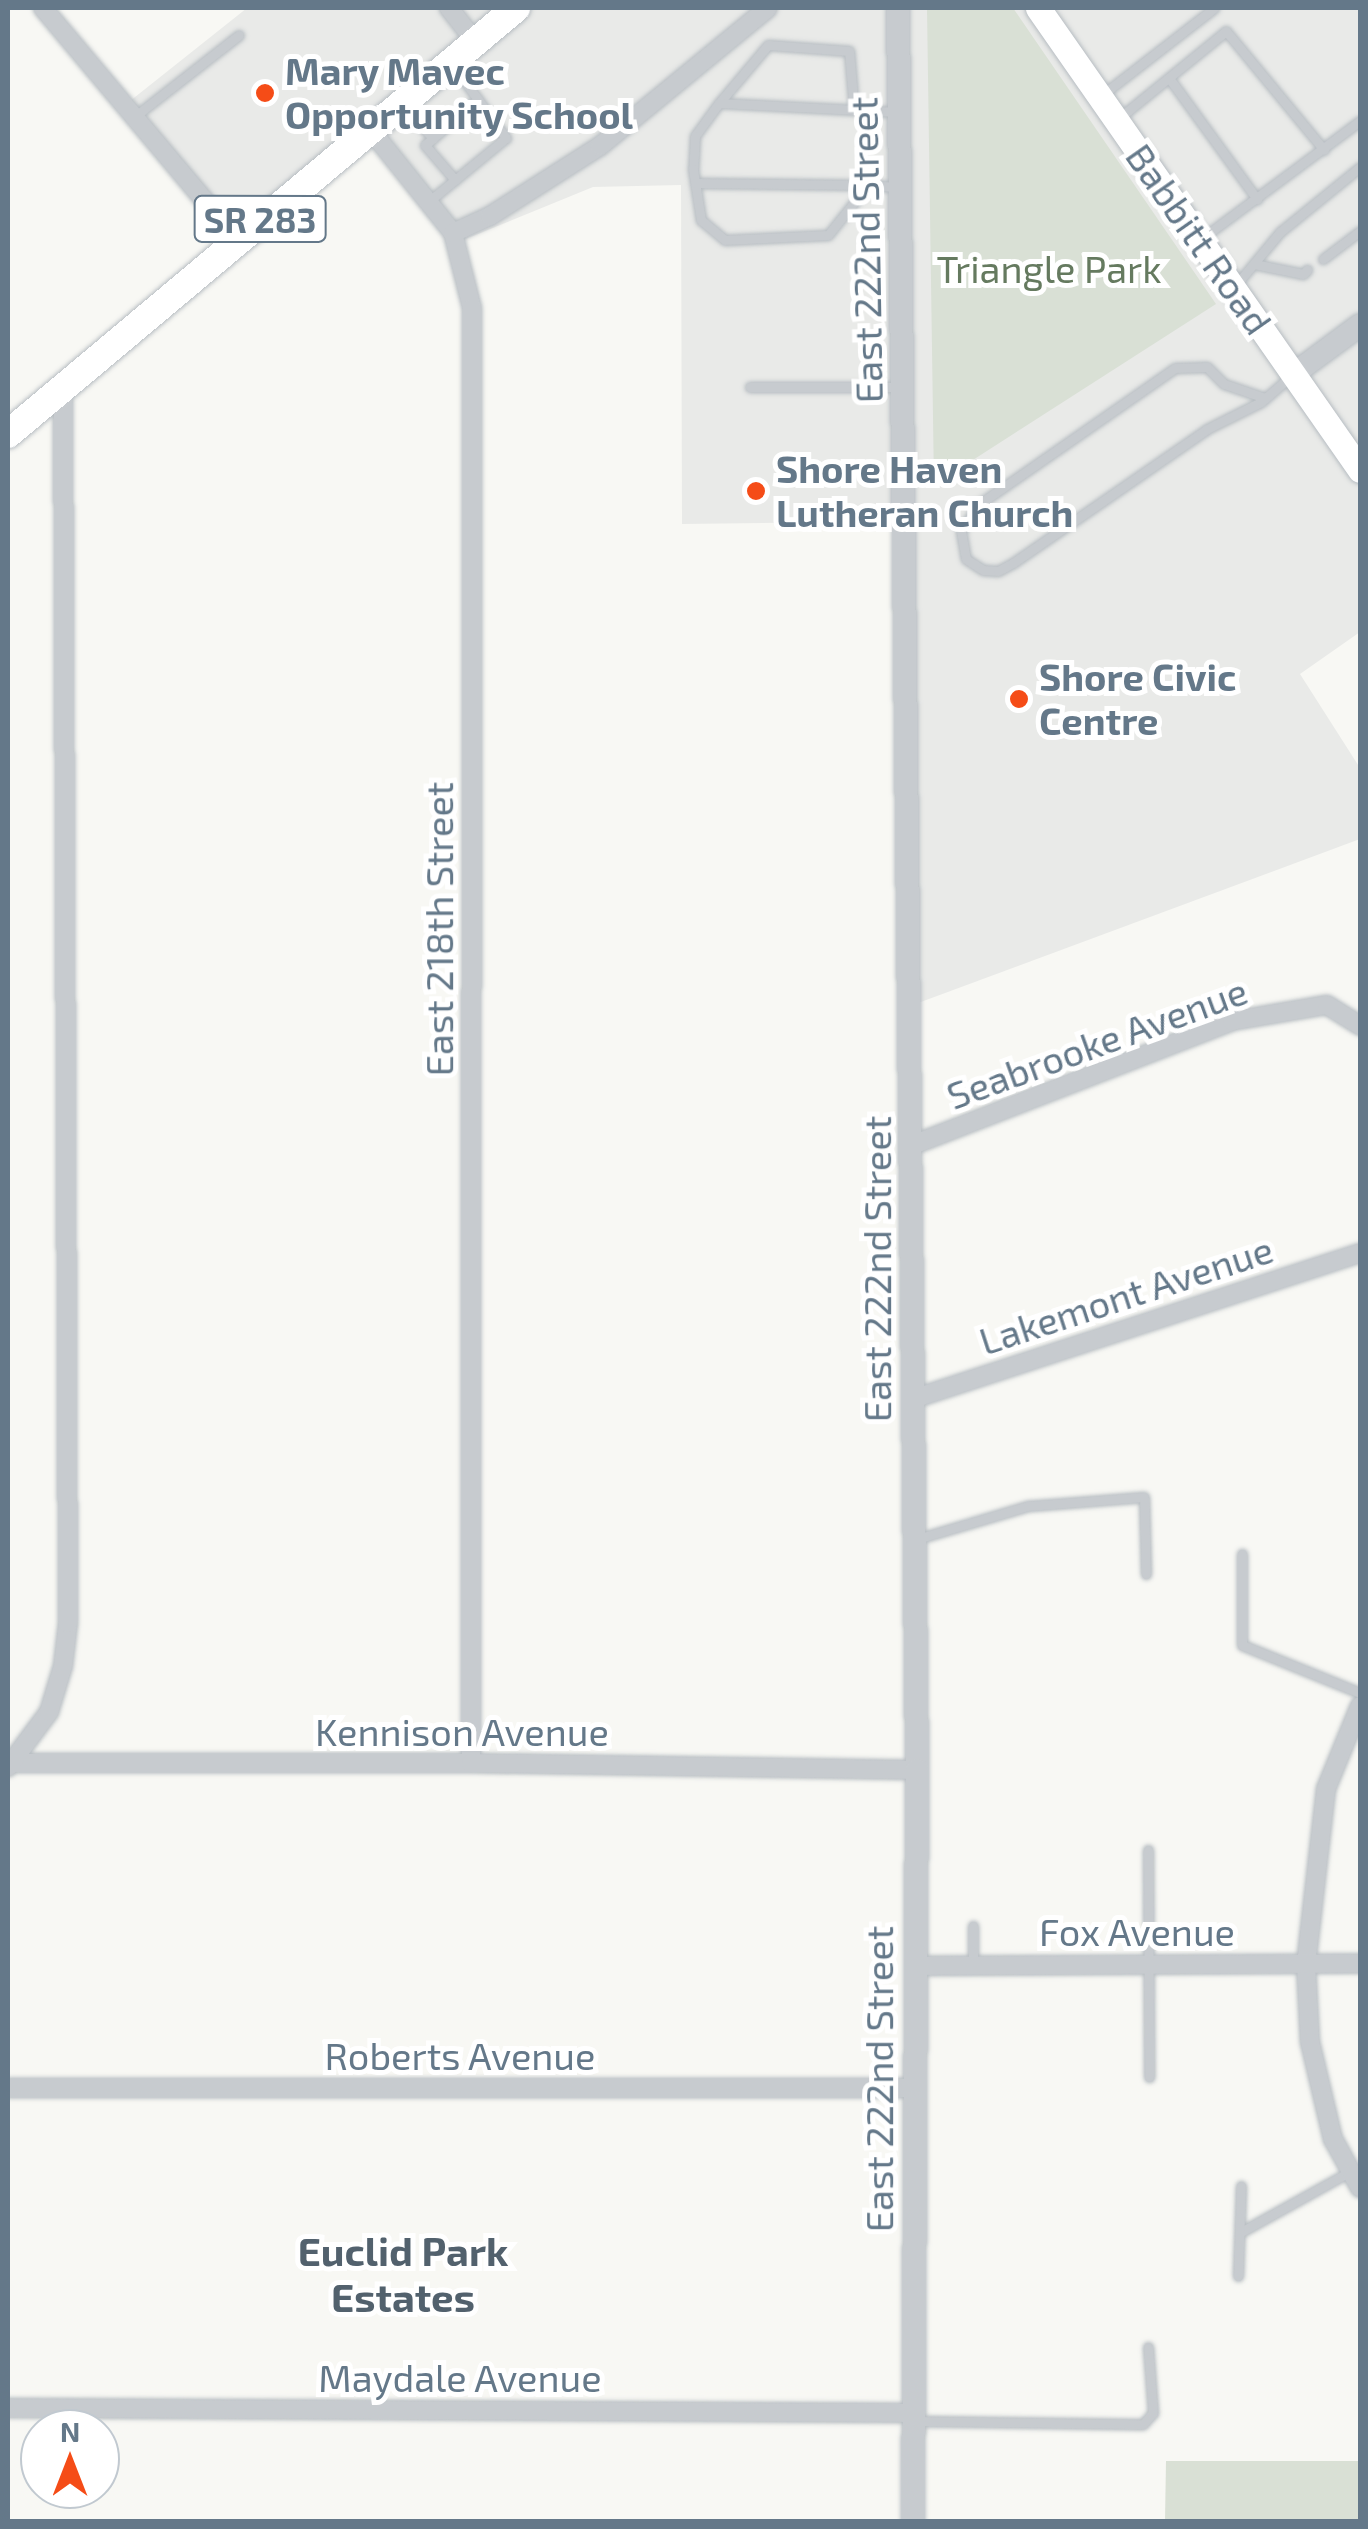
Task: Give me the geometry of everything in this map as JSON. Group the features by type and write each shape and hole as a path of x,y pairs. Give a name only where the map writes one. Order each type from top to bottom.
{"main road":[{"name":"SR 283","path":"8,434 516,8"},
{"name":"Babbitt Road","path":"1038,8 1360,470"}],"street":[{"path":"44,8 237,239"},
{"path":"449,8 475,41"},
{"path":"454,233 490,216 600,146 768,8"},
{"name":"East 222nd Street","path":"900,11 916,1770 913,2522"},
{"name":"East 218th Street","path":"369,128 454,233 472,308 471,1763"},
{"path":"1295,372 1360,325"},
{"path":"9,1765 48,1712 63,1666 68,1622 63,390"},
{"name":"Seabrooke Avenue","path":"910,1146 1232,1021 1327,1005 1360,1026"},
{"name":"Lakemont Avenue","path":"913,1400 1360,1253"},
{"path":"1356,2180 1334,2139 1310,2042 1306,1964 1326,1790 1360,1706"},
{"name":"Kennison Avenue","path":"9,1765 471,1763 916,1770"},
{"name":"Fox Avenue","path":"915,1966 1360,1964"},
{"name":"Roberts Avenue","path":"8,2088 913,2088"},
{"name":"Maydale Avenue","path":"8,2408 912,2417"}],"lane":[{"path":"1099,97 1214,8"},
{"path":"744,27 768,45 848,51 854,110"},
{"path":"1116,121 1226,31 1324,150"},
{"path":"134,116 239,35"},
{"path":"768,45 695,136 694,183 701,220 725,240 828,235 868,185"},
{"path":"428,202 479,156 506,138 450,62"},
{"path":"1169,78 1257,199"},
{"path":"455,180 425,145 455,124 478,99"},
{"path":"399,103 433,138"},
{"path":"719,103 900,112"},
{"path":"1199,241 1360,122"},
{"path":"1233,290 1280,232 1360,167"},
{"path":"694,183 900,187"},
{"path":"1322,259 1360,230"},
{"path":"1254,264 1303,274 1308,270"},
{"path":"1266,398 1224,384 1207,368 1175,368 979,504 961,531 966,559 983,570 998,571 1013,563 1207,429 1266,398 1295,372"},
{"path":"750,387 903,386"},
{"path":"914,1540 940,1536 1028,1506 1144,1498 1146,1574"},
{"path":"1242,1554 1242,1645 1360,1693"},
{"path":"1148,1850 1149,2077"},
{"path":"973,1926 973,1966"},
{"path":"1240,2232 1356,2180"},
{"path":"1238,2276 1241,2186"},
{"path":"912,2417 1144,2424 1153,2414 1148,2348"}],"shaded area":[{"path":"247,8 1360,8 1360,632 1300,674 1360,768 1360,839 910,1006 904,521 682,524 681,185 593,187 456,243 368,128 237,239 125,105"}],"green space":[{"name":"Triangle Park","path":"927,8 1013,8 1216,304 934,485"},
{"path":"1166,2461 1360,2461 1360,2521 1165,2521"}],"place":[{"name":"Mary Mavec Opportunity School","path":"265,93"},
{"name":"Shore Haven Lutheran Church","path":"756,491"},
{"name":"Shore Civic Centre","path":"1019,699"}],"district":[{"name":"Euclid Park Estates","path":"403,2273"}]}
